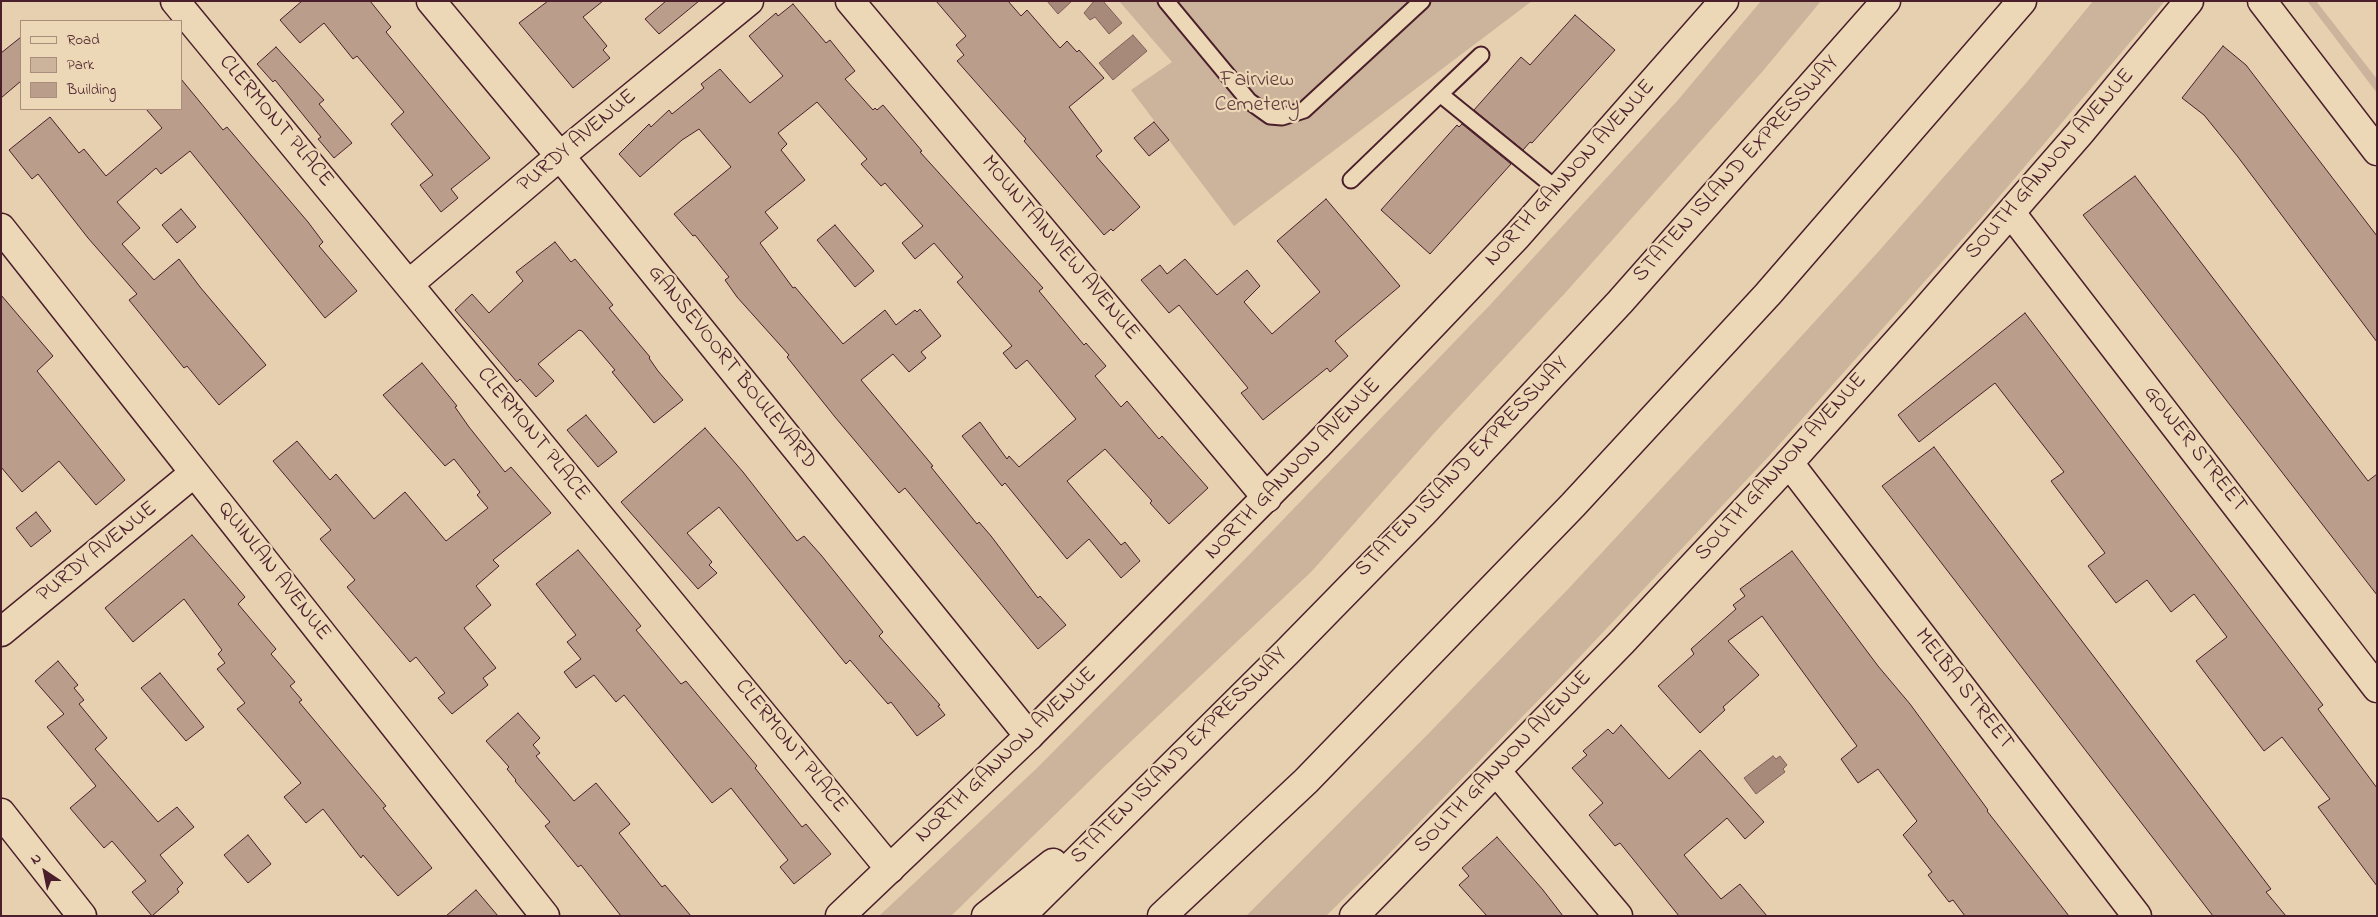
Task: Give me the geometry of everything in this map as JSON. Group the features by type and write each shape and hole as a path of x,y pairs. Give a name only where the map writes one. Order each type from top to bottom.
{"main road":[{"name":"CLERMONT PLACE","path":"175,1 890,868"},
{"name":"GANSEVOORT BOULEVARD","path":"431,1 560,156 1029,736"},
{"name":"PURDY AVENUE","path":"409,284 560,156 749,1"},
{"name":"MOUNTAINVIEW AVENUE","path":"850,1 1267,498"},
{"name":"NORTH GANNON AVENUE","path":"840,916 1029,736 1267,498 1454,304 1558,190 1724,1"},
{"name":"STATEN ISLAND EXPRESSWAY","path":"1021,916 1287,652 1429,506 1626,295 1886,1"},
{"path":"1164,915 1306,781 1573,504 1774,286 2022,1"},
{"name":"SOUTH GANNON AVENUE","path":"1354,916 1622,642 1789,463 2011,213 2189,1"},
{"path":"2262,1 2377,151"},
{"name":"GOWER STREET","path":"2011,213 2377,688"},
{"name":"QUINLAN AVENUE","path":"1,228 545,916"},
{"name":"MELBA STREET","path":"1789,463 2137,916"},
{"name":"PURDY AVENUE","path":"1,632 194,473"},
{"path":"1496,772 1618,916"},
{"path":"986,916 1150,787"},
{"path":"1,813 82,916"}],"lane":[{"path":"1166,1 1249,101 1270,116 1282,117 1304,110 1422,1"},
{"path":"1351,180 1481,56"},
{"path":"1440,94 1558,190"}],"green space":[{"name":"Fairview Cemetery","path":"1119,1 1532,1 1234,226 1131,90 1172,62"},
{"path":"1761,1 1821,1 1762,72 1566,292 1437,430 1312,571 1107,764 951,916 879,916 1035,770 1247,557 1489,306 1678,100"},
{"path":"2093,1 2165,1 1982,217 1770,455 1558,680 1379,864 1326,916 1246,916 1431,731 1571,586 1735,409 1879,251 2027,82"},
{"path":"2307,1 2316,1 2377,79 2377,93"}],"shaded area":[{"path":"1047,1 1072,1 1058,14"},
{"path":"1094,1 1103,1 1122,23 1109,34 1095,17 1090,20 1084,13"},
{"path":"1133,35 1147,51 1113,80 1099,63"},
{"path":"1773,756 1776,759 1780,756 1787,765 1783,769 1785,772 1756,794 1744,778"}],"building":[{"path":"302,1 370,1 391,27 386,32 490,158 451,189 458,198 441,212 420,185 433,175 391,124 404,112 357,56 353,59 324,23 300,43 280,20"},
{"path":"548,1 603,1 583,17 607,46 603,50 610,58 573,88 519,23"},
{"path":"666,1 699,1 659,34 645,19"},
{"path":"936,1 1008,1 1021,16 1027,10 1060,48 1067,41 1077,52 1079,50 1104,78 1069,107 1102,151 1096,156 1140,207 1113,231 1111,229 1104,235 1024,141 1026,139 957,61 964,55 956,45 966,36"},
{"path":"793,4 826,43 830,40 855,71 845,79 873,110 875,108 877,110 883,105 922,151 920,152 1043,288 1039,291 1084,345 1086,343 1106,366 1095,376 1121,407 1127,401 1159,439 1162,436 1208,488 1169,524 1150,503 1152,501 1105,449 1067,481 1121,545 1125,542 1140,561 1121,578 1089,539 1067,559 1005,483 1002,486 962,436 980,422 1007,459 1009,456 1019,467 1076,419 1027,360 1016,369 1003,353 1012,346 957,282 963,277 934,243 915,259 902,243 923,226 885,183 881,186 861,164 867,159 817,102 778,133 787,144 781,150 805,180 765,212 778,228 760,243 793,288 795,287 843,344 885,310 896,325 915,310 917,312 920,309 941,336 921,352 926,358 909,372 893,354 861,380 933,466 931,467 977,524 979,522 991,536 1038,598 1040,596 1066,625 1038,649 905,488 899,493 835,417 787,357 789,355 737,297 725,280 729,277 695,235 693,236 674,214 731,167 699,129 682,140 640,177 619,154 649,124 651,127 669,110 672,114 704,88 701,84 720,69 750,103 783,76 749,36 776,13 778,16"},
{"path":"1575,15 1615,50 1532,143 1530,142 1523,150 1474,110 1521,57 1530,65"},
{"path":"20,38 20,82 1,98 1,53"},
{"path":"2223,46 2246,65 2377,236 2377,342 2238,157 2204,115 2182,98"},
{"path":"276,47 324,100 319,104 352,143 334,158 318,139 321,137 275,80 273,82 257,64"},
{"path":"182,80 223,130 227,127 308,222 323,242 319,246 357,291 325,318 190,151 161,174 156,168 117,202 140,228 122,244 154,280 179,259 200,287 266,365 219,405 187,366 184,368 129,300 137,294 88,238 38,174 32,179 9,150 50,117 79,153 84,149 106,176 162,128 147,110 182,110"},
{"path":"1154,122 1169,140 1149,156 1134,138"},
{"path":"1462,124 1511,164 1430,254 1381,210 1457,125 1459,127"},
{"path":"2135,176 2368,481 2377,474 2377,595 2083,215"},
{"path":"1326,199 1400,286 1335,341 1348,356 1330,372 1327,368 1263,420 1241,393 1248,388 1179,305 1169,313 1141,280 1160,265 1167,274 1185,259 1217,295 1247,270 1260,286 1244,302 1272,334 1320,292 1277,241"},
{"path":"181,209 196,227 177,243 162,225"},
{"path":"835,225 874,271 855,287 817,240"},
{"path":"555,242 571,262 575,259 613,305 609,308 683,400 654,423 612,372 615,370 582,331 579,330 538,364 554,381 536,397 520,379 517,382 455,310 472,294 489,313 523,281 516,272"},
{"path":"1,295 53,356 37,371 125,480 96,505 59,461 22,492 1,467"},
{"path":"2025,313 2323,705 2318,709 2377,788 2377,886 2318,807 2330,799 2282,737 2264,751 2196,661 2227,637 2194,594 2171,612 2147,580 2116,603 2088,566 2105,553 2051,481 2064,472 1995,383 1919,442 1898,415"},
{"path":"422,363 457,406 455,407 469,427 505,472 511,467 551,513 493,560 499,566 476,586 491,605 464,628 496,668 483,678 488,685 452,714 438,698 445,693 416,657 410,662 347,587 355,580 320,539 331,530 273,461 297,441 330,480 336,474 374,519 405,492 446,541 488,508 477,495 480,492 454,459 445,466 383,395"},
{"path":"586,415 617,452 598,467 567,430"},
{"path":"705,428 743,472 797,541 804,536 821,555 883,632 879,636 940,705 938,706 945,715 917,736 891,702 888,704 850,660 846,664 719,507 687,533 712,562 709,565 717,573 698,589 621,502"},
{"path":"1934,447 2271,889 2266,892 2286,916 2213,916 1882,486"},
{"path":"36,512 51,531 31,547 16,528"},
{"path":"192,535 245,597 238,604 276,649 271,654 295,682 290,686 302,700 299,702 386,806 383,808 432,868 398,896 363,855 361,858 323,809 306,823 284,797 301,783 237,709 245,703 217,669 225,663 218,654 222,650 184,599 133,642 105,608"},
{"path":"578,550 641,626 636,630 681,684 686,681 757,766 755,768 802,827 806,824 831,854 794,884 780,867 788,860 731,788 712,803 624,695 616,702 594,675 576,688 564,672 581,659 567,642 576,635 536,584"},
{"path":"1792,551 1878,666 1910,704 1987,811 2069,916 1965,916 1953,900 1949,902 1928,875 1932,872 1903,835 1917,821 1878,769 1858,783 1841,759 1857,746 1762,616 1728,641 1759,675 1723,707 1725,710 1700,733 1658,686 1694,654 1691,649 1736,609 1733,605 1745,596 1740,589"},
{"path":"58,661 78,685 74,688 84,700 79,704 107,738 95,749 158,822 177,807 194,827 160,855 183,883 177,889 179,892 152,916 132,892 146,881 112,841 104,848 70,808 96,786 47,727 64,714 35,681"},
{"path":"160,673 204,727 186,741 141,688"},
{"path":"518,713 540,738 533,745 540,753 536,756 574,801 596,783 630,824 619,833 662,887 665,885 691,916 621,916 581,865 578,867 545,826 550,822 515,781 507,769 509,767 486,741"},
{"path":"1621,725 1669,779 1700,750 1764,822 1745,839 1727,818 1684,855 1721,899 1740,884 1767,916 1679,916 1620,843 1615,846 1589,815 1603,803 1572,768 1587,755 1583,751 1608,729 1613,734"},
{"path":"248,835 271,864 248,883 224,855"},
{"path":"1497,837 1563,916 1487,916 1459,885 1469,876 1462,868"},
{"path":"476,890 498,916 446,916"}]}
